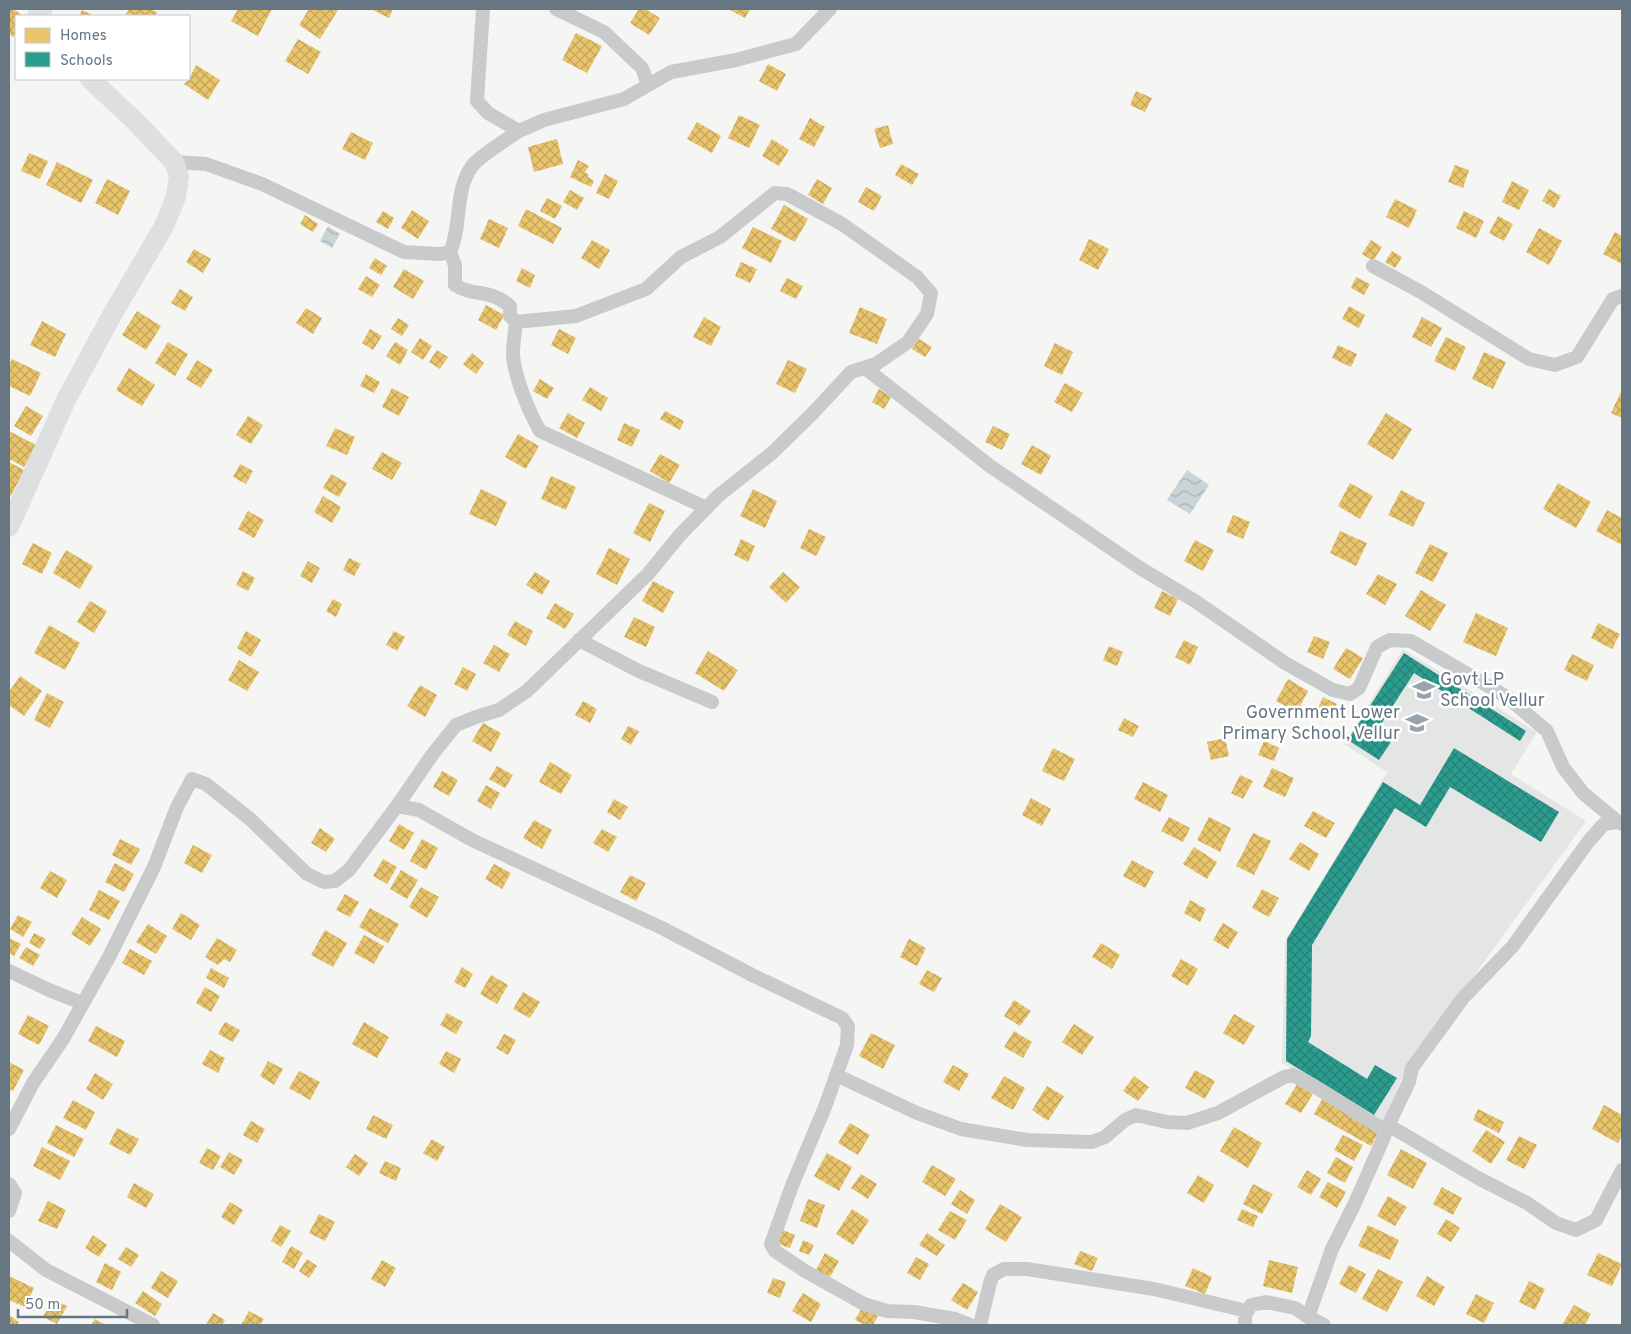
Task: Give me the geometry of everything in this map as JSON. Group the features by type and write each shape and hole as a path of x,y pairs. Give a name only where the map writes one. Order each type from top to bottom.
{"main road":[{"path":"11,514 66,400 112,315 164,226 176,196 179,176 174,162 137,123 91,80"}],"street":[{"path":"483,9 477,102 488,114 519,131"},
{"path":"556,9 604,32 642,68 648,85"},
{"path":"516,322 510,316 510,306 500,297 462,289 455,285 455,265 450,252 454,242 465,178 473,165 519,131 544,120 624,99 671,72 736,60 796,44 830,9"},
{"path":"174,162 206,164 262,184 404,252 440,254 450,252"},
{"path":"9,1129 33,1083 64,1039 108,957 154,867 177,807 192,778 206,784 250,819 307,874 324,882 335,881 349,870 456,725 499,710 527,691 648,574 679,536 718,496 772,453 851,372 876,364 908,342 927,314 931,293 917,277 842,224 787,194 775,193 720,237 681,257 646,288 576,316 516,322"},
{"path":"1373,266 1421,292 1529,359 1555,366 1577,357 1613,299 1622,296"},
{"path":"516,322 513,354 518,378 531,414 540,431 706,508"},
{"path":"864,368 944,432 998,471 1140,568 1195,600 1285,663 1333,690 1350,694 1359,688 1377,647 1390,640 1411,641 1507,697 1548,731 1563,767 1583,792 1620,823"},
{"path":"579,640 639,671 712,702"},
{"path":"397,806 418,810 472,840 662,928 754,976 842,1018 848,1026 847,1044 825,1107 793,1183 771,1244 775,1251 805,1271 864,1304 888,1311 914,1312 955,1319 970,1325"},
{"path":"1308,1317 1332,1249 1381,1146 1409,1082 1412,1068 1463,998 1513,946 1588,842 1604,824 1620,823"},
{"path":"9,971 82,1003"},
{"path":"836,1075 917,1113 961,1129 1027,1140 1092,1142 1105,1137 1125,1120 1136,1115 1167,1122 1187,1123 1218,1113 1268,1084 1293,1075 1387,1129 1527,1203 1556,1223 1576,1230 1596,1220 1622,1170"},
{"path":"9,1184 15,1193 9,1211"},
{"path":"9,1241 46,1270 153,1325"},
{"path":"980,1325 993,1274 1004,1269 1027,1269 1154,1289 1248,1311"},
{"path":"1245,1325 1245,1315 1251,1305 1266,1302 1295,1308 1324,1325"}],"shaded area":[{"path":"1403,649 1537,732 1511,774 1586,821 1405,1071 1382,1122 1282,1063 1285,941 1387,772 1344,744"}],"water":[{"path":"328,226 340,234 332,248 320,241"},
{"path":"1187,470 1209,485 1190,514 1167,500"}],"building: Homes":[{"path":"9,9 13,9 22,15 15,15 15,34 13,37 9,34"},
{"path":"129,9 150,9 157,12 156,15 126,15"},
{"path":"238,9 272,9 258,36 231,21"},
{"path":"309,9 338,10 320,39 299,25"},
{"path":"371,9 393,9 389,18"},
{"path":"639,9 645,9 660,18 649,35 630,23"},
{"path":"728,9 750,9 745,18"},
{"path":"82,10 93,15 80,15"},
{"path":"576,33 602,46 587,73 562,60"},
{"path":"298,39 321,52 308,74 285,61"},
{"path":"768,64 786,74 777,91 759,81"},
{"path":"196,65 220,80 208,100 184,84 190,80"},
{"path":"1136,91 1152,98 1145,112 1130,105"},
{"path":"739,115 760,125 749,148 728,138"},
{"path":"810,118 825,127 814,147 799,139"},
{"path":"697,122 721,136 712,153 687,139"},
{"path":"888,125 893,144 880,148 874,129"},
{"path":"351,132 373,143 365,160 342,149"},
{"path":"557,139 563,164 534,172 528,147"},
{"path":"772,139 789,150 779,166 762,156"},
{"path":"29,153 48,161 40,179 21,171"},
{"path":"578,160 589,166 585,172 594,181 591,187 570,177"},
{"path":"57,162 93,180 81,203 46,185"},
{"path":"901,164 919,174 912,185 895,175"},
{"path":"1455,165 1469,170 1463,188 1448,182"},
{"path":"605,174 618,181 609,199 596,193"},
{"path":"107,179 130,191 118,215 95,203"},
{"path":"817,179 832,188 823,204 808,195"},
{"path":"1512,181 1529,190 1519,210 1502,202"},
{"path":"866,187 882,196 874,211 858,202"},
{"path":"1549,189 1561,196 1554,208 1542,201"},
{"path":"570,190 584,198 577,210 563,202"},
{"path":"547,198 562,206 555,219 540,211"},
{"path":"1395,199 1417,210 1409,228 1386,217"},
{"path":"784,205 808,219 795,242 771,229"},
{"path":"526,209 562,228 553,244 518,226"},
{"path":"412,210 429,221 418,239 401,228"},
{"path":"383,211 394,218 388,229 376,222"},
{"path":"1464,211 1484,221 1476,238 1456,228"},
{"path":"305,215 318,224 313,232 300,224"},
{"path":"1498,216 1513,224 1504,241 1489,233"},
{"path":"489,219 508,228 499,248 480,239"},
{"path":"753,227 782,241 771,263 742,248"},
{"path":"1539,228 1562,241 1549,265 1526,252"},
{"path":"1615,232 1622,236 1622,264 1603,254"},
{"path":"1089,239 1109,249 1098,270 1079,260"},
{"path":"592,240 610,250 599,269 581,258"},
{"path":"1371,240 1382,247 1373,261 1362,254"},
{"path":"194,249 211,259 203,273 186,262"},
{"path":"1392,251 1402,257 1395,268 1385,262"},
{"path":"375,258 387,266 381,275 369,268"},
{"path":"741,262 757,269 750,283 735,276"},
{"path":"522,268 535,275 530,288 516,281"},
{"path":"404,269 424,281 413,299 393,287"},
{"path":"366,276 380,285 372,297 358,289"},
{"path":"1356,277 1370,284 1364,295 1351,288"},
{"path":"787,278 803,286 796,299 780,291"},
{"path":"180,289 193,297 185,311 171,303"},
{"path":"486,305 504,315 496,330 478,320"},
{"path":"1349,306 1365,315 1359,328 1342,319"},
{"path":"860,307 887,319 877,344 849,333"},
{"path":"306,308 322,318 313,334 296,323"},
{"path":"137,311 161,326 146,350 122,335"},
{"path":"704,317 721,327 711,346 693,337"},
{"path":"1422,317 1442,328 1431,347 1412,337"},
{"path":"398,318 409,325 402,336 391,329"},
{"path":"42,321 66,334 55,357 30,345"},
{"path":"370,329 382,336 373,350 362,343"},
{"path":"559,329 576,338 568,354 551,345"},
{"path":"1446,337 1466,347 1455,371 1434,361"},
{"path":"420,338 432,346 423,360 411,352"},
{"path":"919,339 932,347 925,357 912,349"},
{"path":"168,342 188,354 175,376 155,363"},
{"path":"395,342 408,350 400,365 386,356"},
{"path":"1055,343 1073,352 1062,375 1044,366"},
{"path":"1338,345 1357,354 1351,367 1332,358"},
{"path":"437,350 448,357 440,369 429,362"},
{"path":"1484,352 1506,362 1493,389 1472,379"},
{"path":"472,353 484,363 476,374 463,364"},
{"path":"12,359 41,373 30,396 9,386 9,365"},
{"path":"197,360 213,370 201,388 186,379"},
{"path":"788,360 807,369 795,393 776,384"},
{"path":"129,368 155,385 142,406 116,390"},
{"path":"366,374 380,382 374,393 360,386"},
{"path":"540,379 554,388 547,399 533,391"},
{"path":"1065,383 1083,393 1072,412 1054,402"},
{"path":"590,387 608,398 601,411 582,400"},
{"path":"392,388 409,397 399,416 382,407"},
{"path":"879,389 891,397 884,409 872,402"},
{"path":"1622,393 1622,418 1611,413"},
{"path":"26,406 43,416 31,436 14,426"},
{"path":"665,411 684,421 680,430 660,419"},
{"path":"568,413 585,423 577,438 559,428"},
{"path":"1386,413 1412,429 1393,460 1367,444"},
{"path":"248,416 263,425 251,444 236,435"},
{"path":"624,423 640,430 632,447 617,440"},
{"path":"993,426 1010,434 1002,450 985,442"},
{"path":"335,428 355,437 347,455 326,446"},
{"path":"9,431 36,445 24,467 9,459"},
{"path":"518,434 539,446 526,469 505,457"},
{"path":"1032,445 1051,456 1041,475 1021,464"},
{"path":"382,452 402,463 392,480 372,469"},
{"path":"660,454 680,465 669,483 650,471"},
{"path":"9,462 24,470 11,496 9,495"},
{"path":"240,464 253,471 246,484 233,477"},
{"path":"331,474 347,483 339,497 323,488"},
{"path":"551,476 576,487 566,510 541,499"},
{"path":"1350,483 1373,496 1360,519 1338,506"},
{"path":"1558,483 1591,502 1576,528 1543,509"},
{"path":"481,489 507,502 496,526 469,514"},
{"path":"753,489 777,501 765,528 740,516"},
{"path":"1401,490 1425,503 1413,527 1388,515"},
{"path":"323,496 341,507 332,523 314,512"},
{"path":"649,503 665,511 650,542 633,533"},
{"path":"1607,510 1622,518 1622,545 1596,531"},
{"path":"248,511 264,520 254,538 238,529"},
{"path":"1233,515 1250,522 1243,539 1226,532"},
{"path":"809,529 826,537 816,556 800,548"},
{"path":"1340,531 1367,543 1356,566 1330,553"},
{"path":"741,539 755,546 748,562 734,555"},
{"path":"1195,540 1214,550 1203,571 1184,561"},
{"path":"33,543 52,553 42,574 22,564"},
{"path":"1430,544 1448,553 1433,582 1415,573"},
{"path":"609,548 630,559 617,585 596,574"},
{"path":"66,550 93,566 80,589 53,573"},
{"path":"349,558 361,564 354,576 343,570"},
{"path":"308,561 320,568 312,583 300,576"},
{"path":"243,571 255,578 248,591 236,585"},
{"path":"535,572 550,581 542,595 526,585"},
{"path":"783,572 800,587 786,603 769,587"},
{"path":"1378,574 1397,584 1385,605 1366,594"},
{"path":"653,581 674,592 663,613 642,601"},
{"path":"1421,590 1446,605 1430,631 1405,616"},
{"path":"1162,591 1178,599 1170,616 1154,608"},
{"path":"333,599 342,604 336,617 326,611"},
{"path":"90,601 107,611 94,633 77,622"},
{"path":"555,603 574,614 565,629 546,618"},
{"path":"1476,613 1508,628 1496,656 1463,642"},
{"path":"634,617 655,627 646,647 624,637"},
{"path":"515,621 533,631 526,646 507,635"},
{"path":"1598,623 1620,634 1612,649 1591,638"},
{"path":"49,625 80,643 65,670 34,653"},
{"path":"246,631 261,640 251,657 237,648"},
{"path":"394,631 405,637 397,651 386,645"},
{"path":"1314,636 1330,642 1323,659 1307,652"},
{"path":"1184,640 1198,647 1190,665 1175,657"},
{"path":"494,645 510,654 499,672 483,663"},
{"path":"1109,646 1123,652 1117,666 1103,660"},
{"path":"1346,648 1363,658 1350,679 1333,669"},
{"path":"708,651 738,670 724,691 695,673"},
{"path":"1572,654 1594,665 1587,681 1564,670"},
{"path":"239,660 259,672 247,691 228,680"},
{"path":"463,667 476,674 467,691 454,684"},
{"path":"20,676 42,691 24,716 9,705 9,692"},
{"path":"1288,679 1308,691 1297,712 1276,701"},
{"path":"420,685 437,695 425,717 407,706"},
{"path":"47,693 64,702 50,728 34,720"},
{"path":"1323,697 1337,704 1330,719 1316,712"},
{"path":"583,701 597,709 590,723 575,715"},
{"path":"1124,718 1139,726 1133,737 1118,730"},
{"path":"483,723 501,733 491,752 472,741"},
{"path":"628,726 639,731 631,745 621,739"},
{"path":"1225,738 1229,756 1211,760 1207,742"},
{"path":"1264,741 1279,748 1274,761 1258,755"},
{"path":"1053,748 1075,759 1064,781 1042,771"},
{"path":"550,762 572,775 561,794 539,782"},
{"path":"497,766 513,775 505,788 489,779"},
{"path":"1272,768 1294,778 1285,797 1263,787"},
{"path":"442,771 458,780 449,796 433,787"},
{"path":"1240,775 1253,781 1243,799 1231,793"},
{"path":"1143,782 1168,795 1160,812 1134,799"},
{"path":"486,785 500,793 491,809 477,801"},
{"path":"1031,798 1051,809 1042,826 1022,815"},
{"path":"614,799 628,807 620,820 607,812"},
{"path":"1313,811 1335,823 1326,838 1304,826"},
{"path":"1169,817 1190,828 1183,842 1161,831"},
{"path":"1209,817 1231,828 1220,852 1197,840"},
{"path":"534,820 552,830 542,849 523,838"},
{"path":"399,824 414,833 404,850 389,841"},
{"path":"320,828 335,839 326,852 311,843"},
{"path":"602,829 617,837 608,852 593,843"},
{"path":"1253,833 1271,841 1254,875 1236,866"},
{"path":"120,839 140,849 131,865 112,855"},
{"path":"422,839 438,848 426,870 410,861"},
{"path":"1300,842 1319,854 1309,871 1289,859"},
{"path":"193,845 212,855 202,873 184,863"},
{"path":"1194,847 1217,862 1207,879 1183,864"},
{"path":"383,859 397,867 387,884 373,876"},
{"path":"1132,860 1154,872 1145,888 1123,876"},
{"path":"115,863 134,874 124,892 105,882"},
{"path":"494,864 511,873 502,889 485,879"},
{"path":"401,870 418,880 407,899 390,889"},
{"path":"50,871 67,880 57,898 40,888"},
{"path":"630,875 646,883 636,901 620,892"},
{"path":"421,887 439,897 427,918 409,907"},
{"path":"1262,889 1279,898 1269,917 1252,908"},
{"path":"99,890 120,901 109,920 89,910"},
{"path":"345,894 359,902 350,917 336,910"},
{"path":"1190,900 1206,909 1200,922 1184,913"},
{"path":"370,908 399,924 388,943 359,927"},
{"path":"181,913 200,925 191,940 172,929"},
{"path":"18,915 32,922 23,937 10,929"},
{"path":"82,917 101,929 90,946 71,934"},
{"path":"1223,923 1238,932 1228,949 1213,940"},
{"path":"148,924 167,936 156,954 136,942"},
{"path":"325,930 347,943 333,967 311,955"},
{"path":"34,933 46,939 40,949 29,943"},
{"path":"364,935 384,946 374,964 354,953"},
{"path":"9,938 21,944 14,956 9,953"},
{"path":"217,938 237,950 230,962 224,959 218,965 205,957"},
{"path":"909,939 926,948 917,966 900,957"},
{"path":"1101,943 1120,955 1112,969 1092,957"},
{"path":"26,947 40,955 33,966 19,958"},
{"path":"130,949 152,961 144,975 122,963"},
{"path":"1181,959 1198,969 1188,986 1171,976"},
{"path":"462,967 473,974 465,988 454,982"},
{"path":"211,968 229,978 224,988 206,978"},
{"path":"927,970 942,978 934,992 919,984"},
{"path":"491,975 508,985 497,1004 480,994"},
{"path":"205,987 220,996 211,1012 196,1003"},
{"path":"523,992 540,1002 530,1018 513,1009"},
{"path":"1014,1000 1031,1011 1020,1026 1004,1016"},
{"path":"447,1013 463,1022 456,1034 440,1025"},
{"path":"1234,1014 1255,1026 1244,1045 1223,1033"},
{"path":"28,1015 49,1026 39,1045 18,1034"},
{"path":"225,1022 240,1030 233,1042 218,1034"},
{"path":"364,1022 389,1037 377,1058 352,1044"},
{"path":"1074,1024 1094,1037 1082,1055 1062,1042"},
{"path":"96,1026 125,1041 117,1057 88,1041"},
{"path":"1014,1031 1032,1042 1023,1058 1004,1047"},
{"path":"871,1033 895,1045 883,1069 859,1056"},
{"path":"504,1034 516,1040 508,1055 496,1048"},
{"path":"210,1050 225,1058 218,1073 202,1064"},
{"path":"446,1051 461,1059 454,1073 439,1064"},
{"path":"268,1061 283,1069 274,1085 260,1076"},
{"path":"9,1062 24,1070 13,1091 9,1089"},
{"path":"953,1065 969,1074 959,1091 943,1082"},
{"path":"1195,1070 1215,1081 1205,1099 1185,1088"},
{"path":"299,1071 320,1082 310,1100 289,1088"},
{"path":"95,1073 113,1084 103,1100 86,1089"},
{"path":"1004,1076 1025,1088 1013,1110 991,1098"},
{"path":"1134,1076 1149,1087 1138,1101 1123,1091"},
{"path":"1297,1084 1313,1094 1301,1113 1285,1104"},
{"path":"1047,1086 1064,1096 1048,1121 1032,1110"},
{"path":"1322,1099 1379,1132 1371,1146 1314,1114"},
{"path":"73,1100 95,1112 86,1130 63,1118"},
{"path":"1604,1105 1622,1115 1622,1135 1618,1143 1592,1129"},
{"path":"1478,1109 1504,1122 1499,1133 1473,1120"},
{"path":"373,1115 393,1125 386,1139 366,1129"},
{"path":"251,1121 265,1129 257,1143 243,1135"},
{"path":"850,1123 870,1135 858,1155 838,1143"},
{"path":"56,1125 84,1139 74,1157 47,1143"},
{"path":"1234,1127 1262,1143 1248,1168 1220,1151"},
{"path":"117,1128 139,1139 130,1155 109,1144"},
{"path":"1486,1130 1505,1142 1491,1164 1472,1151"},
{"path":"1343,1135 1363,1145 1354,1161 1334,1150"},
{"path":"1519,1136 1537,1145 1524,1169 1506,1160"},
{"path":"432,1139 445,1147 437,1161 423,1153"},
{"path":"42,1147 70,1161 60,1180 33,1166"},
{"path":"207,1148 221,1156 213,1170 199,1163"},
{"path":"1401,1149 1427,1163 1413,1189 1387,1175"},
{"path":"229,1152 243,1160 234,1175 220,1167"},
{"path":"827,1153 852,1167 839,1191 814,1176"},
{"path":"355,1154 368,1163 359,1176 346,1167"},
{"path":"1336,1157 1353,1167 1345,1183 1327,1173"},
{"path":"385,1161 401,1168 396,1181 379,1173"},
{"path":"932,1165 956,1179 945,1196 922,1182"},
{"path":"1307,1170 1321,1179 1311,1195 1297,1187"},
{"path":"861,1174 877,1184 868,1199 851,1188"},
{"path":"1198,1175 1214,1185 1204,1203 1187,1193"},
{"path":"1328,1182 1346,1192 1337,1208 1319,1197"},
{"path":"134,1183 154,1194 146,1208 127,1197"},
{"path":"1253,1184 1273,1194 1262,1214 1243,1204"},
{"path":"1442,1187 1462,1198 1453,1215 1433,1204"},
{"path":"960,1190 975,1200 967,1214 951,1204"},
{"path":"1388,1196 1407,1207 1395,1226 1377,1216"},
{"path":"808,1199 825,1205 817,1228 800,1221"},
{"path":"48,1201 66,1210 57,1229 38,1221"},
{"path":"230,1202 243,1210 234,1225 221,1217"},
{"path":"1000,1204 1022,1217 1006,1242 985,1229"},
{"path":"852,1209 869,1220 853,1245 836,1234"},
{"path":"1242,1209 1258,1216 1253,1227 1237,1220"},
{"path":"950,1211 967,1220 955,1240 938,1230"},
{"path":"319,1214 335,1222 325,1241 309,1233"},
{"path":"1446,1219 1460,1228 1451,1242 1437,1234"},
{"path":"280,1225 291,1231 281,1247 271,1241"},
{"path":"1368,1225 1399,1240 1390,1260 1358,1246"},
{"path":"783,1230 795,1235 790,1248 778,1244"},
{"path":"927,1233 945,1245 937,1256 919,1245"},
{"path":"93,1235 107,1245 99,1257 85,1248"},
{"path":"803,1240 814,1245 809,1255 799,1251"},
{"path":"291,1246 303,1253 294,1269 282,1262"},
{"path":"126,1247 139,1255 131,1267 118,1259"},
{"path":"1080,1251 1098,1258 1092,1271 1074,1264"},
{"path":"825,1253 839,1261 830,1277 816,1270"},
{"path":"1598,1253 1622,1264 1612,1286 1587,1275"},
{"path":"916,1257 929,1264 920,1280 907,1273"},
{"path":"307,1259 317,1266 309,1278 299,1271"},
{"path":"382,1260 396,1268 385,1287 371,1279"},
{"path":"1269,1260 1298,1267 1292,1293 1263,1286"},
{"path":"105,1263 121,1272 112,1290 96,1282"},
{"path":"1349,1265 1366,1274 1356,1293 1339,1284"},
{"path":"1193,1268 1212,1277 1205,1294 1185,1286"},
{"path":"1378,1269 1403,1282 1387,1312 1362,1299"},
{"path":"161,1271 178,1281 168,1298 151,1288"},
{"path":"9,1276 34,1288 25,1307 9,1300"},
{"path":"1427,1276 1445,1287 1434,1306 1416,1296"},
{"path":"773,1278 786,1282 780,1298 767,1293"},
{"path":"1529,1281 1545,1289 1535,1310 1519,1302"},
{"path":"963,1283 978,1292 967,1310 951,1300"},
{"path":"143,1291 162,1304 155,1316 135,1303"},
{"path":"803,1293 821,1304 811,1322 792,1311"},
{"path":"1476,1294 1494,1303 1484,1323 1466,1314"},
{"path":"52,1299 67,1306 57,1324 43,1317"},
{"path":"1574,1305 1591,1314 1585,1325 1562,1325"},
{"path":"862,1307 878,1316 873,1325 865,1325 855,1320"},
{"path":"249,1311 264,1319 260,1325 241,1325"},
{"path":"213,1313 225,1320 222,1325 206,1325"},
{"path":"9,1315 19,1322 17,1325 9,1325"},
{"path":"95,1319 106,1325 91,1325"}],"building: Schools":[{"name":"Government Lower Primary School, Vellur","path":"1404,653 1526,731 1520,741 1414,673 1376,732 1391,742 1379,760 1348,740"},
{"path":"1454,748 1559,812 1541,842 1450,787 1426,827 1395,808 1312,945 1311,1036 1308,1042 1367,1079 1375,1065 1397,1078 1374,1115 1286,1061 1287,939 1383,782 1420,805"}],"place":[{"name":"Govt LP School Vellur","path":"1424,690"},
{"name":"Government Lower Primary School, Vellur","path":"1417,723"}]}
